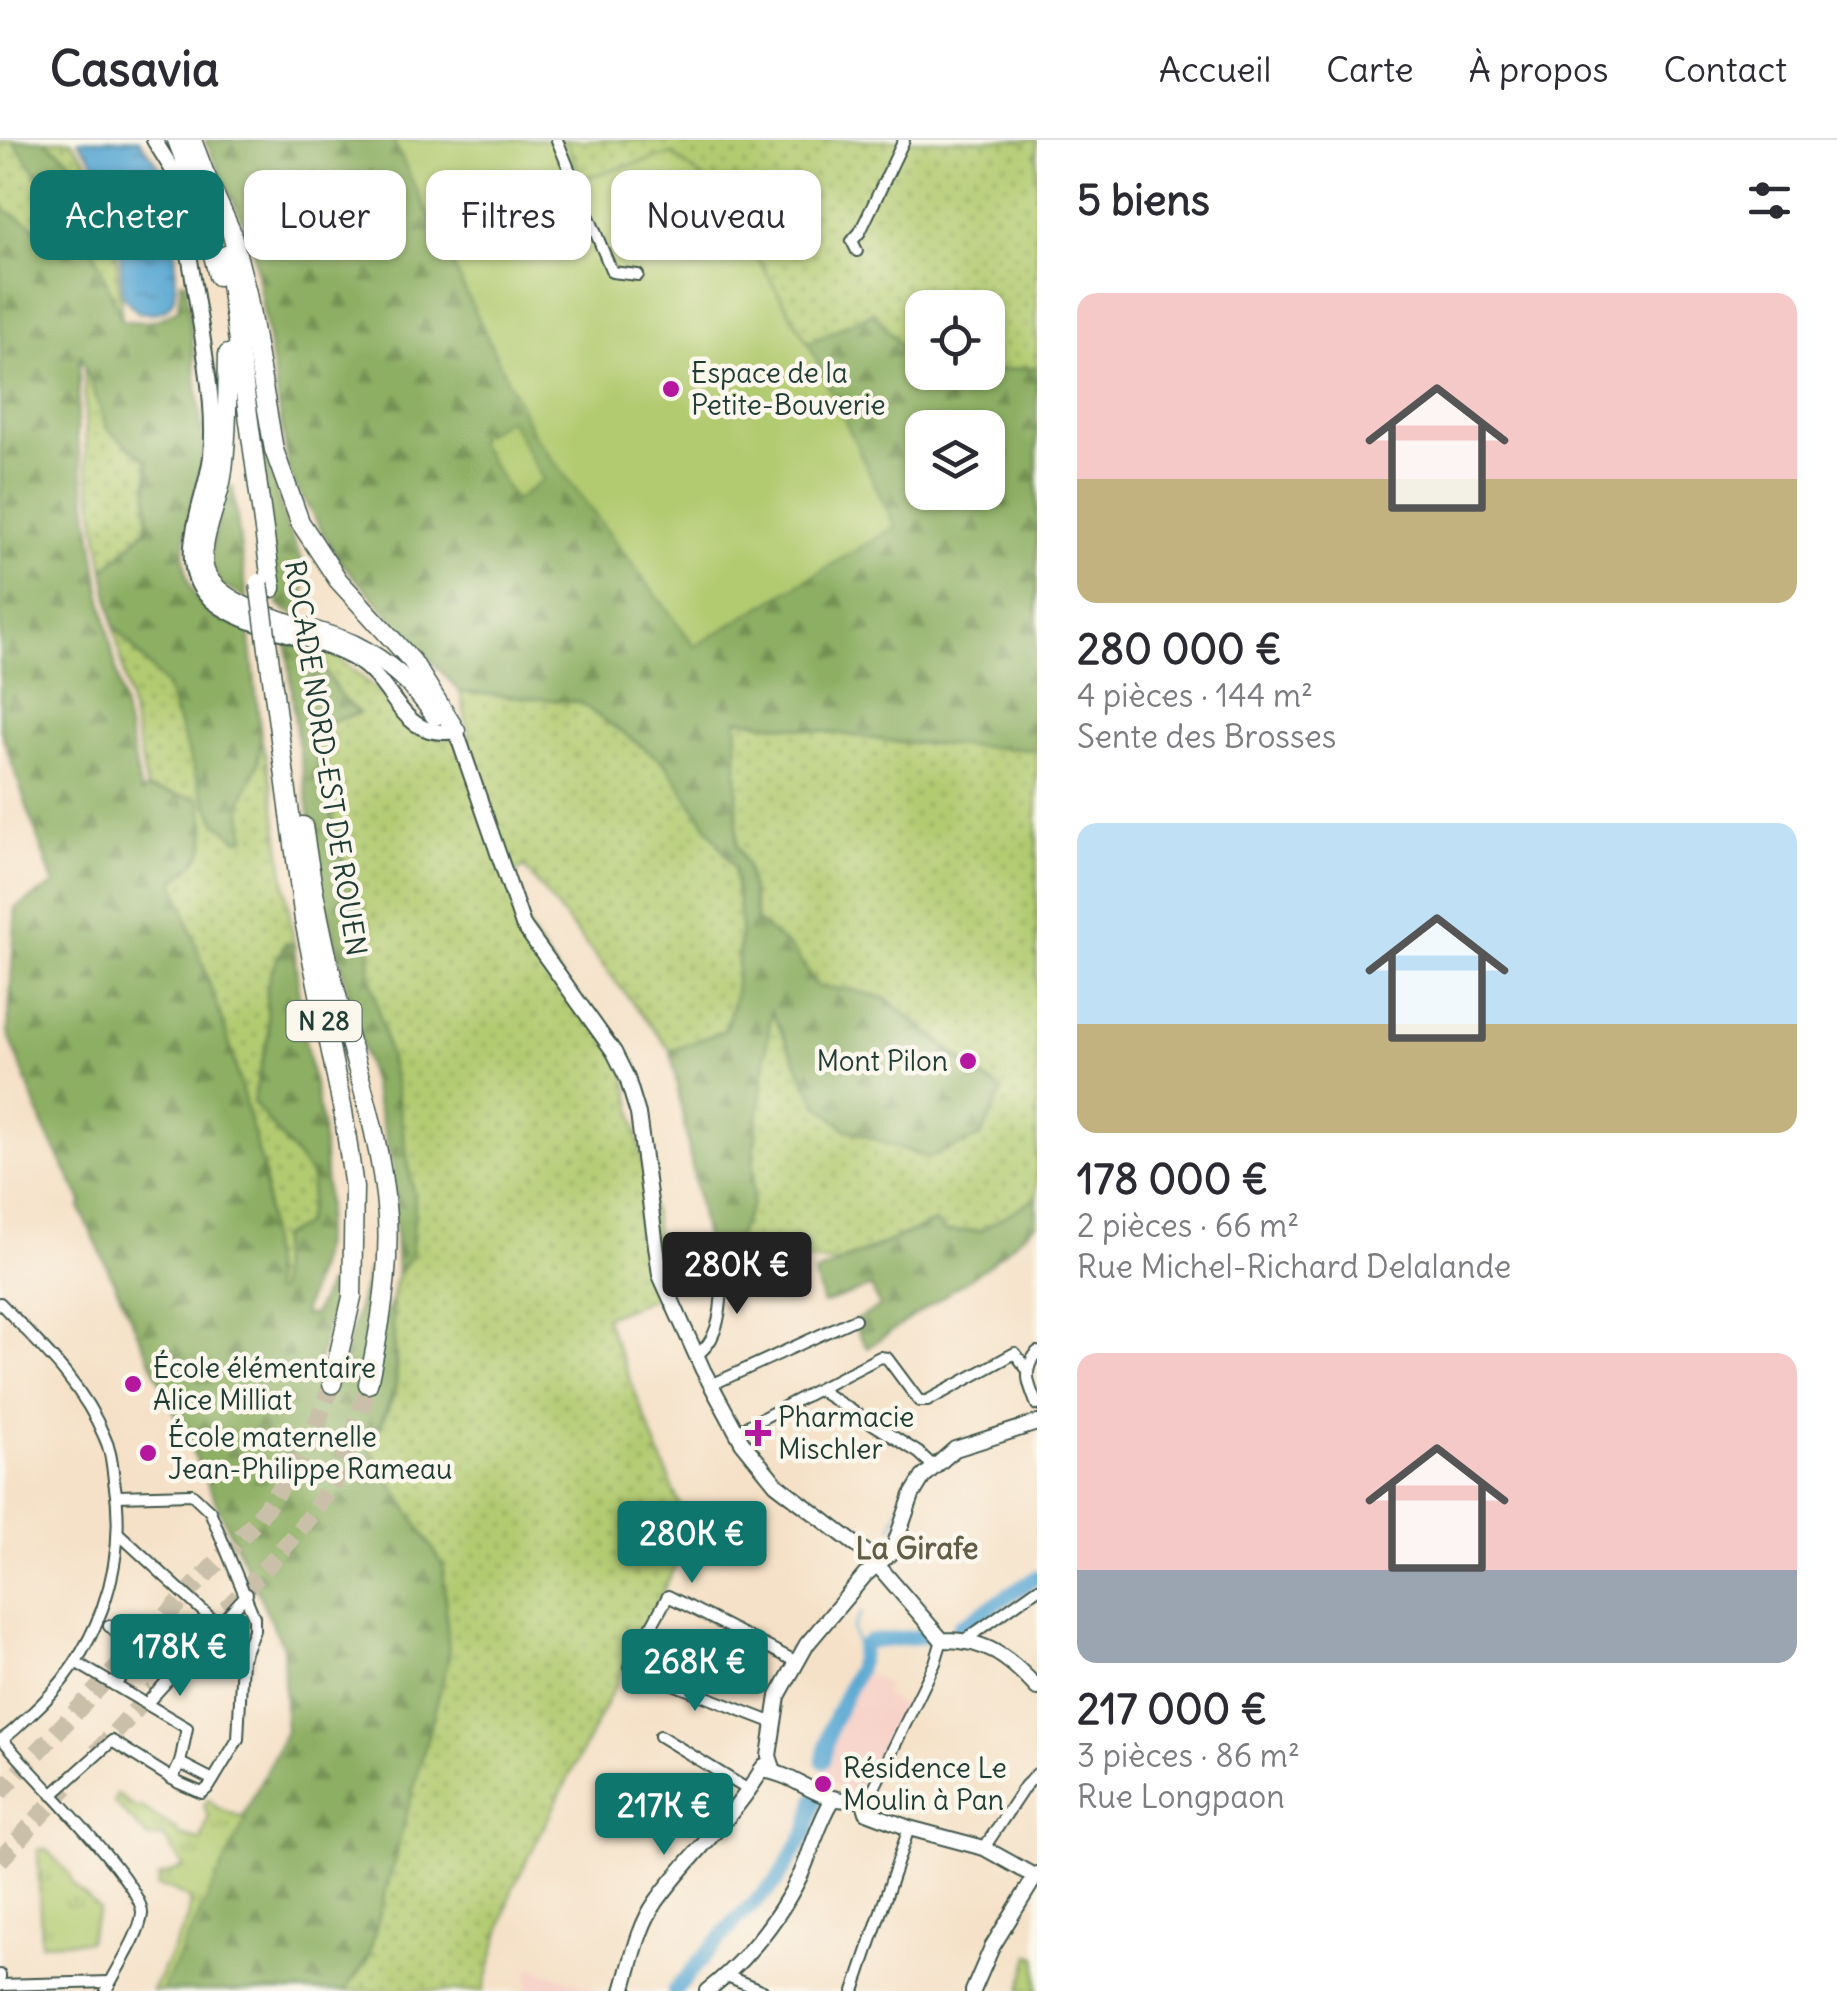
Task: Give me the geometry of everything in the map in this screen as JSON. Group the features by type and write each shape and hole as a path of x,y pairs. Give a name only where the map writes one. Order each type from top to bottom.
{"highway":[{"name":"ROCADE NORD-EST DE ROUEN","path":"177,140 210,234 266,586"},
{"name":"ROCADE NORD-EST DE ROUEN","path":"192,140 203,170"},
{"path":"224,216 247,293 274,450 300,522 338,580 412,661 451,732"},
{"name":"ROCADE NORD-EST DE ROUEN","path":"224,246 304,920 343,1111 354,1188 352,1297 332,1384"},
{"path":"228,354 222,477 204,551 204,568 212,583 237,604 335,636 380,660 408,683 451,732"},
{"name":"ROCADE NORD-EST DE ROUEN","path":"275,658 316,904 330,971 370,1109 383,1179 387,1219 385,1290 368,1384"}],"main road":[{"path":"154,140 177,185 211,398 210,460 192,556 198,583 225,610 336,649 355,660 384,684 408,720 451,732 470,771 523,925 614,1052 634,1095 660,1275 736,1432 767,1476 859,1546 942,1640 982,1644 1008,1658 1037,1688"},
{"path":"624,1991 654,1904 768,1766 778,1696 807,1644 876,1564 892,1552 912,1495 933,1466 955,1450 1037,1423"},
{"path":"768,1766 832,1801 863,1800 868,1812 984,1848 1036,1876 992,1948 973,1991"},
{"path":"708,1991 762,1936 793,1886 832,1801"}],"street":[{"path":"557,140 612,272 638,275"},
{"path":"857,251 852,241 904,140"},
{"path":"696,1355 707,1347 716,1326 722,1272 720,1251"},
{"path":"0,1303 78,1388 104,1433 118,1496 118,1533 102,1613 77,1663 54,1692 2,1740 118,1869 142,1907 139,1924 108,1986 13,1988 0,1986 0,1975"},
{"path":"711,1385 855,1319"},
{"path":"1037,1352 1026,1368 1037,1405"},
{"path":"736,1432 880,1357 887,1358 919,1400 927,1401 1015,1353 1026,1368"},
{"path":"819,1390 919,1453 933,1466"},
{"path":"52,1796 112,1740 172,1779 202,1792 214,1780 238,1739 241,1726 242,1658 254,1630 254,1617 210,1511 192,1494 180,1492 118,1496"},
{"path":"118,1533 218,1626"},
{"path":"965,1640 1037,1589"},
{"path":"147,1703 247,1594"},
{"path":"774,1723 629,1667 668,1596 797,1662"},
{"path":"108,1626 141,1656 114,1685"},
{"path":"863,1800 874,1790 935,1663 942,1640"},
{"path":"77,1663 188,1728 172,1779"},
{"path":"660,1736 750,1791"},
{"path":"180,1763 214,1780"},
{"path":"984,1848 1037,1774"},
{"path":"854,1991 910,1828"},
{"path":"726,1976 763,1991"}],"shaded area":[{"path":"860,1672 888,1684 883,1694 907,1708 871,1788 843,1798 847,1788 824,1779 835,1725"},
{"path":"529,1967 544,1972 598,1991 527,1991"}],"green space":[{"path":"0,140 13,140 34,170 30,170 30,224 0,207"},
{"path":"13,140 44,140 68,158 75,170 34,170"},
{"path":"44,140 71,140 93,170 73,170 68,158"},
{"path":"205,140 393,140 426,209 426,260 450,260 534,435 894,527 808,343 874,312 905,352 905,390 1005,390 1005,370 1037,367 1037,750 897,742 737,719 737,845 747,867 757,921 792,949 818,987 853,990 887,999 978,1075 1002,1090 982,1136 928,1158 846,1129 817,1104 771,1011 754,1150 752,1204 730,1252 705,1239 671,1051 725,1030 735,996 741,926 734,867 665,763 579,702 460,692 339,560 290,476 255,260 406,260 406,170 244,170 244,225 224,181 224,170 219,170"},
{"name":"Espace de la Petite-Bouverie","path":"393,140 565,140 579,170 426,170 426,209"},
{"path":"565,140 1037,140 1037,367 1005,370 1005,290 905,290 905,352 874,312 808,343 759,260 821,260 821,170 692,170 672,154 591,176 591,170 579,170"},
{"name":"Espace de la Petite-Bouverie","path":"672,154 692,170 613,170"},
{"name":"Espace de la Petite-Bouverie","path":"611,170 611,260 759,260 808,343 895,527 695,646 534,435 450,260 591,260 591,176"},
{"path":"0,207 30,224 30,260 97,260 122,320 152,321 178,309 181,281 186,282 204,448 186,536 188,579 196,598 212,616 249,629 261,737 258,763 241,803 245,838 238,840 216,822 201,790 166,686 114,625 104,571 148,527 148,461 108,430 80,354 77,438 101,595 141,793 147,789 200,799 204,845 195,862 174,881 227,1035 264,1174 273,1293 278,1291 280,1237 304,1225 312,1176 253,1102 269,1033 266,995 271,972 286,942 294,945 302,1025 322,1125 327,1206 320,1256 303,1315 313,1315 329,1283 336,1287 315,1378 336,1387 369,1269 373,1268 361,1383 392,1298 396,1385 370,1449 443,1565 449,1657 368,1958 345,1991 156,1991 286,1731 283,1647 80,1208 82,1201 45,1130 8,1032 16,908 54,885 0,728"},
{"path":"97,260 117,260 122,320"},
{"path":"84,363 108,430 148,461 148,527 104,571 86,460"},
{"path":"509,419 543,480 515,501 476,439"},
{"path":"261,458 266,458 287,526 307,572 301,610 296,616 279,606 276,595"},
{"path":"225,486 233,487 247,599 221,585 209,561"},
{"path":"114,625 166,686 201,790 216,822 238,840 244,837 241,803 258,763 261,737 294,945 285,943 271,972 266,995 269,1033 253,1101 312,1176 304,1225 280,1237 278,1292 273,1294 264,1174 227,1035 173,880 194,862 204,846 200,799 147,789"},
{"path":"287,643 310,649 343,699 359,713 310,728 343,861 370,925 370,974 395,1083 415,1204 411,1257 397,1272 393,1167 320,881"},
{"path":"310,649 335,655 437,739 470,737 460,692 579,702 665,763 734,867 741,926 735,996 725,1030 671,1051 524,867 507,879 529,931 624,1066 668,1292 605,1317 684,1516 680,1557 512,1890 483,1991 345,1991 369,1958 443,1565 369,1449 389,1409 396,1384 392,1301 400,1271 411,1257 415,1204 395,1083 370,974 370,925 343,861 310,728 358,714 343,699"},
{"path":"737,719 897,742 1037,750 1037,1197 981,1230 945,1232 935,1222 837,1263 730,1252 752,1204 754,1150 771,1009 846,1129 928,1158 982,1136 1002,1091 887,999 853,990 818,988 792,949 757,922 747,867 737,845"},
{"path":"1037,1197 1037,1223 986,1267 867,1348 852,1322 880,1307 871,1287 823,1304 814,1274 935,1222 945,1232 981,1230"},
{"path":"117,1794 136,1809 140,1807 177,1830 177,1834 201,1841 209,1817 204,1806 208,1799 216,1807 246,1819 162,1991 152,1991 188,1919 190,1900 157,1887 159,1877 184,1868 164,1837 149,1838 114,1803"},
{"path":"46,1849 71,1876 71,1883 99,1909 88,1941 41,1943 38,1850"},
{"path":"1030,1955 1037,1957 1037,1991 1020,1991"}],"water":[{"path":"78,140 139,140 161,170 100,170"},
{"path":"121,260 176,260 172,302 162,311 138,312 123,297"}],"waterway":[{"path":"892,1526 903,1500"},
{"path":"959,1627 1037,1577"},
{"path":"859,1652 853,1629 862,1612"},
{"path":"823,1761 830,1728 858,1669 863,1646 925,1636"},
{"path":"674,1991 736,1920 776,1882 807,1831 815,1799"}],"tunnel":[{"path":"0,1792 257,1520 305,1453 332,1384"},
{"path":"208,1629 325,1495 347,1452 368,1384"},
{"path":"97,1752 154,1690"},
{"path":"0,1860 67,1786"}],"place":[{"name":"Espace de la Petite-Bouverie","path":"671,389"},
{"name":"Mont Pilon","path":"968,1061"},
{"name":"École élémentaire Alice Milliat","path":"133,1384"},
{"name":"Pharmacie Mischler","path":"758,1433"},
{"name":"École maternelle Jean-Philippe Rameau","path":"148,1453"},
{"name":"Résidence Le Moulin à Pan","path":"823,1784"}],"district":[{"name":"La Girafe","path":"917,1548"}]}
